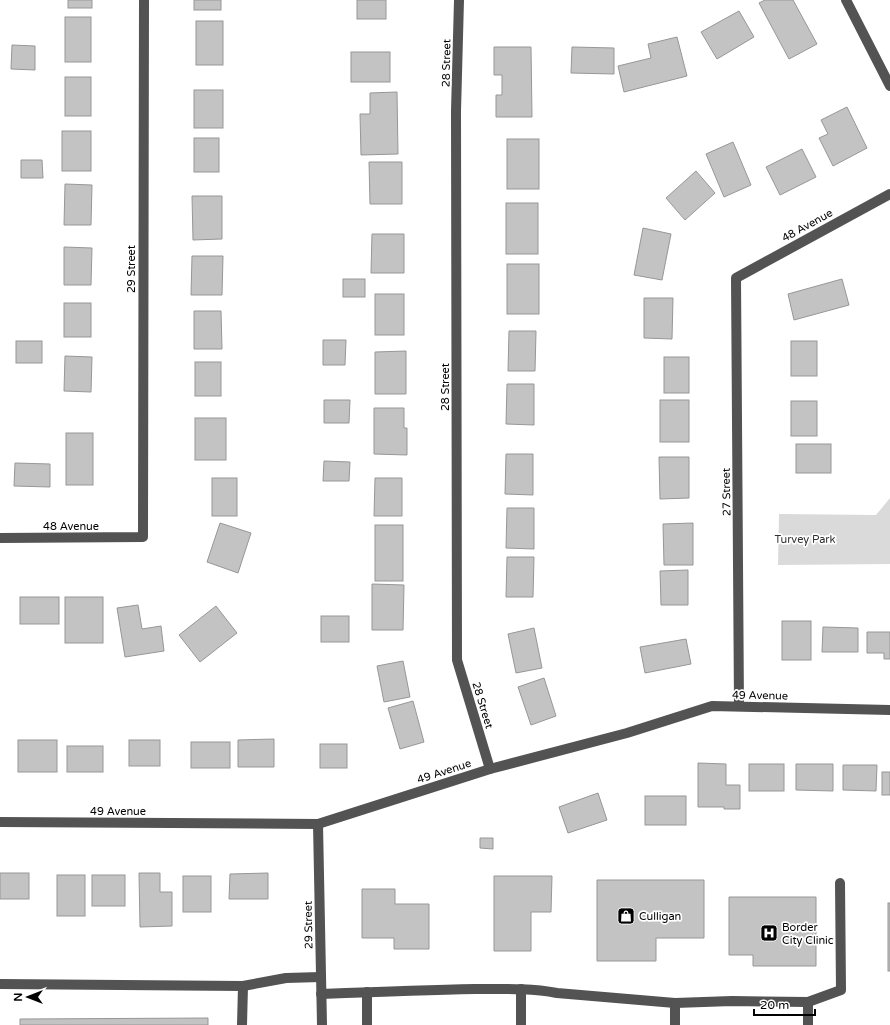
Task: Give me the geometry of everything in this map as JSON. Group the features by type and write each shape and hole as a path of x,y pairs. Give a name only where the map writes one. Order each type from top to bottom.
{"street":[{"name":"29 Street","path":"143,537 144,0"},
{"name":"28 Street","path":"459,0 456,111 457,660 490,769"},
{"path":"846,0 890,86"},
{"name":"48 Avenue","path":"736,278 890,194"},
{"name":"27 Street","path":"736,278 739,706"},
{"name":"48 Avenue","path":"0,538 143,537"},
{"name":"49 Avenue","path":"0,822 318,824 490,769 627,733 712,706 890,710"},
{"name":"29 Street","path":"318,824 322,1025"},
{"path":"321,994 455,989 521,989 675,1003 732,1001 808,1002 841,990 840,883"},
{"path":"0,984 242,986 286,978 321,977"},
{"path":"242,986 242,1025"},
{"path":"521,989 521,1025"},
{"path":"366,992 366,1025"},
{"path":"808,1002 808,1025"},
{"path":"675,1003 675,1025"}],"green space":[{"name":"Turvey Park","path":"890,498 890,564 778,565 779,514 876,515"}],"building":[{"path":"68,0 92,0 92,8 68,8"},
{"path":"194,0 221,0 221,10 194,10"},
{"path":"357,0 386,0 386,19 357,19"},
{"path":"765,0 793,0 817,44 789,59 759,3"},
{"path":"739,11 754,37 717,59 701,32"},
{"path":"65,17 91,17 91,62 65,62"},
{"path":"196,21 223,21 223,65 196,65"},
{"path":"677,37 687,76 624,92 618,66 651,58 648,44"},
{"path":"12,45 35,46 35,70 11,69"},
{"path":"494,47 531,47 532,117 496,117 496,95 502,95 502,75 494,75"},
{"path":"572,47 614,48 614,74 571,73"},
{"path":"351,52 390,52 390,82 351,82"},
{"path":"65,77 91,77 91,116 65,116"},
{"path":"194,90 223,90 223,128 194,128"},
{"path":"397,92 398,154 361,155 360,114 370,114 370,93"},
{"path":"847,107 867,148 833,166 819,138 828,134 821,120"},
{"path":"62,131 91,131 91,171 62,171"},
{"path":"194,138 219,138 219,172 194,172"},
{"path":"507,139 539,139 539,189 507,189"},
{"path":"733,142 751,185 724,197 706,154"},
{"path":"802,149 816,177 780,195 766,167"},
{"path":"21,160 42,160 43,178 21,178"},
{"path":"369,162 402,162 402,204 370,204"},
{"path":"696,171 715,193 685,220 666,198"},
{"path":"65,184 92,185 91,225 64,225"},
{"path":"192,196 222,196 222,239 193,240"},
{"path":"506,203 538,203 538,254 506,254"},
{"path":"643,228 671,234 662,280 634,275"},
{"path":"372,234 404,234 404,273 371,273"},
{"path":"64,247 92,248 91,285 64,285"},
{"path":"192,256 223,256 222,295 191,295"},
{"path":"507,264 539,264 539,314 507,314"},
{"path":"343,279 365,279 365,297 343,297"},
{"path":"842,279 849,305 794,320 788,294"},
{"path":"375,294 404,294 404,335 375,335"},
{"path":"644,298 673,298 672,339 644,338"},
{"path":"64,303 91,303 91,337 64,337"},
{"path":"194,311 221,311 222,349 194,349"},
{"path":"509,331 536,331 535,371 508,371"},
{"path":"323,340 346,340 345,365 323,365"},
{"path":"16,341 42,341 42,363 16,363"},
{"path":"791,341 817,341 817,376 791,376"},
{"path":"406,351 406,394 375,394 375,352"},
{"path":"65,356 92,357 91,392 64,391"},
{"path":"664,357 689,357 689,393 664,393"},
{"path":"195,362 221,362 221,396 195,396"},
{"path":"507,384 534,384 534,425 506,424"},
{"path":"324,400 350,400 349,423 324,423"},
{"path":"660,400 689,400 689,442 660,442"},
{"path":"791,401 817,401 817,436 791,436"},
{"path":"374,408 404,408 404,428 407,428 407,455 374,454"},
{"path":"195,418 226,418 226,460 195,460"},
{"path":"66,433 93,433 93,485 66,485"},
{"path":"796,444 831,444 831,473 796,473"},
{"path":"506,454 533,454 533,495 505,494"},
{"path":"659,457 689,457 689,498 660,499"},
{"path":"324,461 350,462 349,481 323,481"},
{"path":"15,463 50,464 50,487 14,486"},
{"path":"212,478 237,478 237,516 212,516"},
{"path":"375,478 402,478 402,516 374,516"},
{"path":"507,508 534,508 534,549 506,548"},
{"path":"220,523 251,533 238,573 207,562"},
{"path":"693,523 693,565 664,565 663,524"},
{"path":"375,525 403,525 403,581 375,581"},
{"path":"507,557 534,557 533,597 506,597"},
{"path":"688,570 688,605 661,605 660,571"},
{"path":"372,584 404,585 403,630 372,630"},
{"path":"20,597 59,597 59,624 20,624"},
{"path":"65,597 103,597 103,643 65,643"},
{"path":"138,605 142,629 161,626 164,651 125,657 117,608"},
{"path":"216,606 237,633 200,662 179,635"},
{"path":"321,616 349,616 349,642 321,642"},
{"path":"782,621 811,621 811,660 782,660"},
{"path":"823,627 858,628 858,652 822,652"},
{"path":"534,628 542,668 516,673 508,634"},
{"path":"867,632 890,632 890,659 884,659 884,653 867,653"},
{"path":"686,639 691,664 645,673 640,647"},
{"path":"403,661 410,697 384,702 377,666"},
{"path":"544,678 556,716 531,725 518,687"},
{"path":"413,701 424,742 400,749 388,708"},
{"path":"274,739 274,767 238,767 238,740"},
{"path":"18,740 57,740 57,772 18,772"},
{"path":"129,740 160,740 160,766 129,766"},
{"path":"191,742 230,742 230,768 191,768"},
{"path":"320,744 347,744 347,768 320,768"},
{"path":"67,746 103,746 103,772 67,772"},
{"path":"698,763 726,764 726,785 740,785 740,809 724,809 724,807 698,807"},
{"path":"749,764 784,764 784,791 749,791"},
{"path":"796,764 833,764 833,791 796,790"},
{"path":"843,765 877,765 876,791 843,790"},
{"path":"882,772 890,772 890,795 882,795"},
{"path":"598,793 607,820 568,833 559,807"},
{"path":"645,796 686,796 686,825 645,825"},
{"path":"480,838 493,838 493,849 480,848"},
{"path":"0,873 29,873 29,899 0,899"},
{"path":"139,873 160,873 160,892 172,892 172,926 140,927"},
{"path":"268,873 268,899 229,899 230,874"},
{"path":"57,875 85,875 85,916 57,916"},
{"path":"92,875 125,875 125,906 92,906"},
{"path":"183,876 211,876 211,912 183,912"},
{"path":"494,876 552,876 551,912 531,912 531,951 494,951"},
{"path":"597,880 704,880 704,938 656,938 656,961 597,961"},
{"path":"362,889 395,889 395,904 429,904 429,949 394,949 394,938 362,938"},
{"path":"729,897 816,897 816,966 753,966 753,955 729,955"},
{"path":"888,903 890,903 890,971 888,971"},
{"path":"208,1018 208,1025 20,1025 20,1019"}],"place":[{"name":"Culligan","path":"626,916"},
{"name":"Border City Clinic","path":"769,933"}]}
